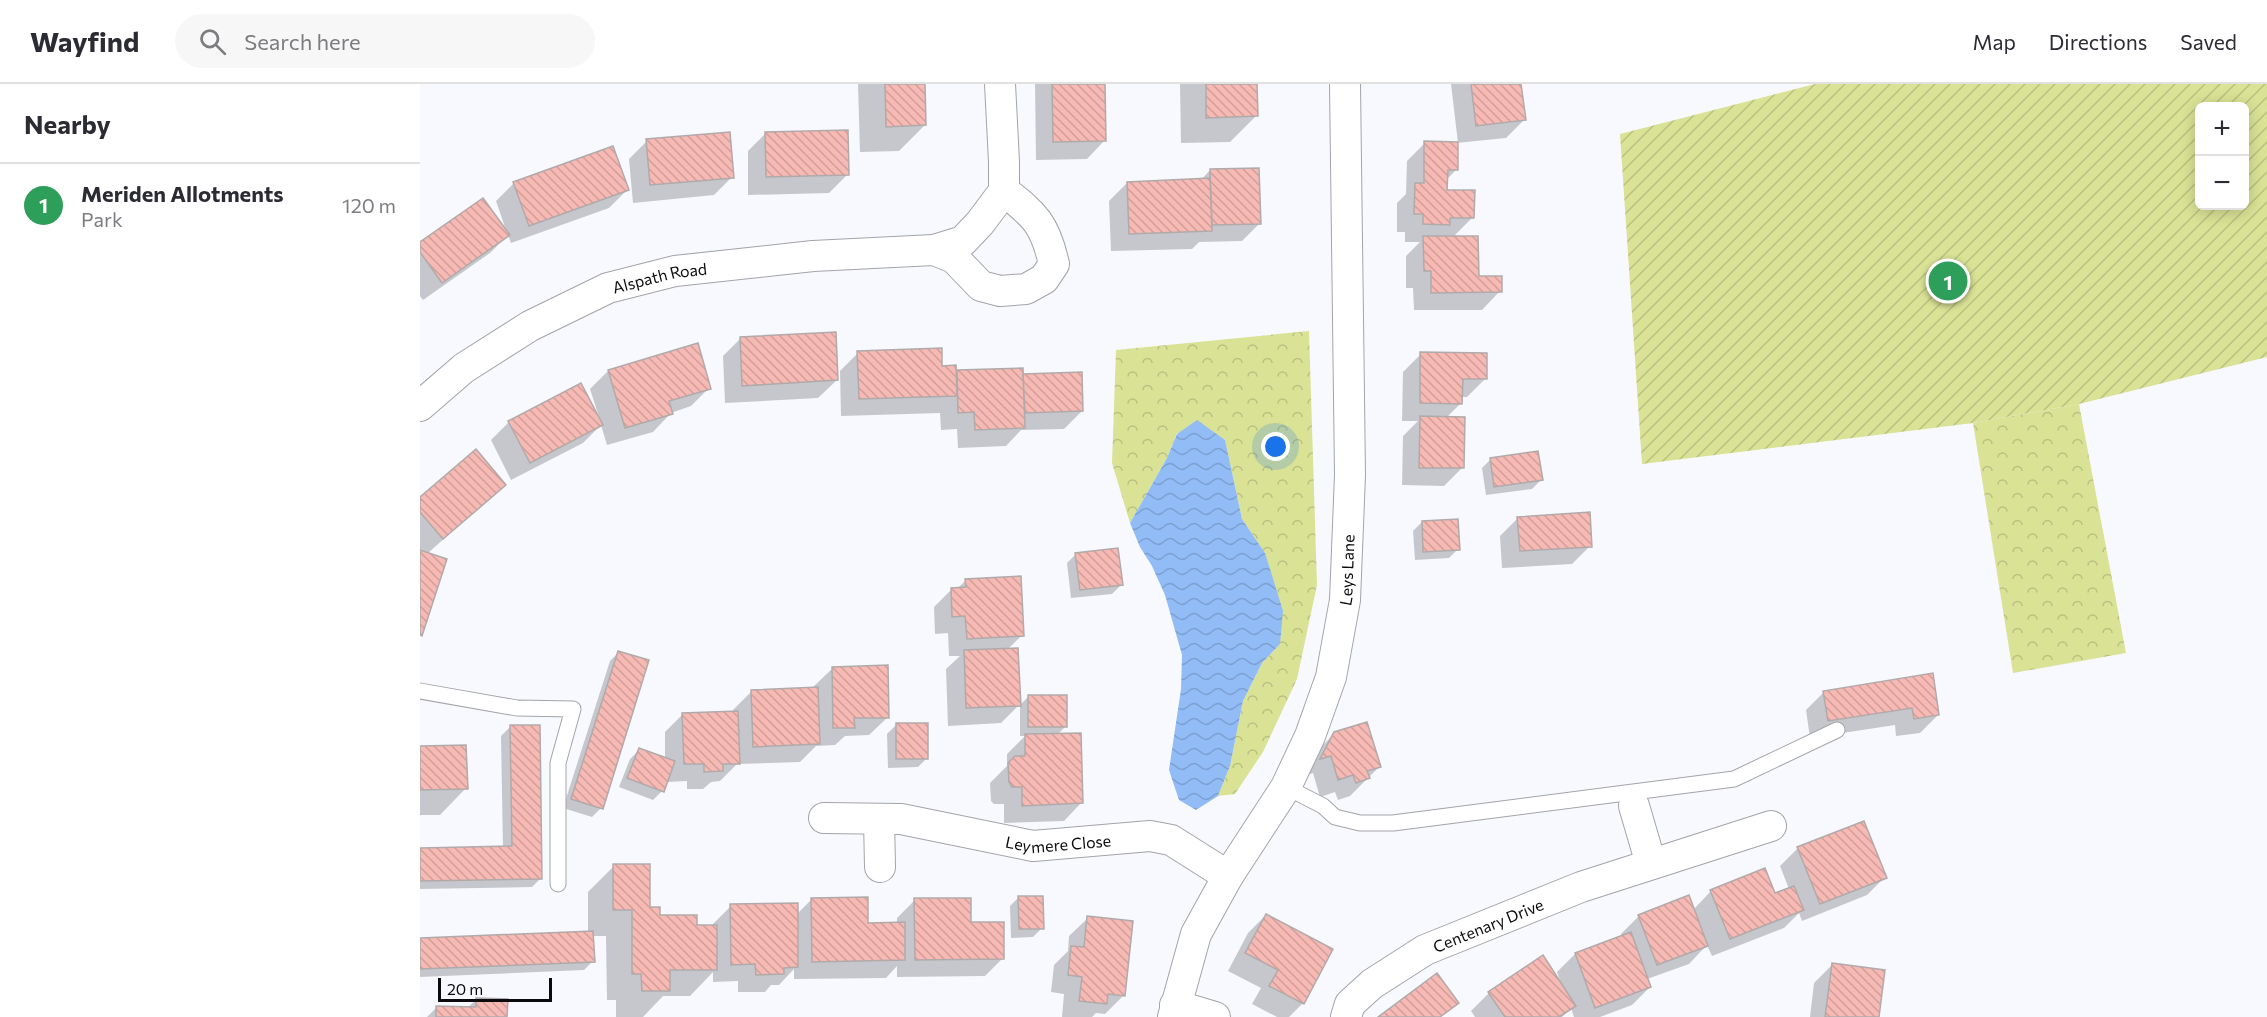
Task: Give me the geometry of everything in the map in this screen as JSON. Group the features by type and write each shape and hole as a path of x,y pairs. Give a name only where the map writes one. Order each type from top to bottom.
{"street":[{"path":"934,250 954,258 981,286 1000,291 1026,289 1044,279 1054,264 1048,238 1032,212 1004,191 1000,84"},
{"name":"Leys Lane","path":"1174,1011 1196,934 1228,876 1286,787 1310,736 1331,677 1345,600 1350,475 1345,84"},
{"name":"Alspath Road","path":"420,406 464,368 530,326 608,288 675,271 813,256 934,250 963,241 1004,191"},
{"path":"1634,806 1651,864"},
{"name":"Leymere Close","path":"824,818 901,819 1033,846 1150,836 1171,840 1228,876"},
{"path":"879,819 880,867"},
{"name":"Centenary Drive","path":"1346,1017 1350,1004 1372,984 1425,950 1531,906 1651,864 1771,826"},
{"path":"1174,1011 1215,1017"}],"lane":[{"path":"420,691 517,708 573,709 558,763 558,884"},
{"path":"1286,787 1323,806 1335,817 1360,823 1393,823 1734,779 1837,730"}],"green space":[{"path":"1815,84 2267,84 2267,357 2079,404 1973,423 1642,464 1620,134"},
{"path":"1309,331 1317,585 1297,679 1263,752 1235,794 1218,796 1230,766 1243,701 1262,663 1280,644 1265,553 1242,519 1225,441 1177,433 1167,458 1130,523 1112,463 1116,350"},
{"path":"2079,404 2126,653 2013,673 1973,423"}],"water":[{"path":"1197,420 1225,440 1242,519 1265,553 1283,611 1280,644 1262,663 1243,701 1230,766 1218,796 1196,810 1179,800 1169,770 1181,689 1182,655 1165,595 1130,523 1167,458 1177,434"}],"building":[{"path":"885,84 925,84 926,125 886,127"},
{"path":"1052,84 1105,84 1106,141 1053,142"},
{"path":"1206,84 1257,84 1258,116 1206,118"},
{"path":"1471,84 1521,84 1526,120 1476,126"},
{"path":"848,130 849,175 766,177 765,132"},
{"path":"730,132 734,178 650,185 646,139"},
{"path":"1424,141 1458,142 1458,170 1448,170 1447,190 1475,190 1474,218 1450,218 1450,225 1423,224 1423,214 1414,214 1415,183 1424,183"},
{"path":"613,146 629,190 529,226 513,182"},
{"path":"1259,168 1261,224 1212,225 1210,169"},
{"path":"1210,178 1212,231 1129,234 1127,182"},
{"path":"483,198 510,235 442,283 420,252 420,242"},
{"path":"1423,236 1478,236 1479,276 1502,276 1502,292 1431,293 1431,271 1424,271"},
{"path":"836,332 838,380 742,386 740,337"},
{"path":"698,343 711,389 669,401 673,414 625,428 608,370"},
{"path":"942,348 942,366 956,365 957,396 859,399 857,351"},
{"path":"1420,352 1487,353 1487,379 1463,379 1462,404 1420,403"},
{"path":"1023,368 1025,428 975,430 974,412 958,413 957,370"},
{"path":"1082,372 1083,411 1025,413 1023,374"},
{"path":"581,383 603,425 530,463 508,421"},
{"path":"1420,416 1465,417 1464,468 1419,468"},
{"path":"476,449 506,485 443,539 420,512 420,497"},
{"path":"1538,451 1543,480 1494,487 1490,458"},
{"path":"1590,512 1592,547 1520,551 1517,517"},
{"path":"1458,519 1460,550 1423,552 1422,521"},
{"path":"1118,548 1123,585 1080,590 1075,553"},
{"path":"420,550 447,559 422,636 420,635"},
{"path":"1021,576 1024,636 967,639 965,616 952,617 951,588 966,587 965,579"},
{"path":"1018,648 1021,706 966,708 964,650"},
{"path":"618,651 649,660 603,809 571,799"},
{"path":"888,665 889,718 854,718 855,728 833,728 832,667"},
{"path":"1933,673 1939,715 1914,719 1912,708 1828,721 1823,691"},
{"path":"818,687 820,744 753,747 751,690"},
{"path":"1028,695 1067,695 1067,727 1028,727"},
{"path":"738,711 740,764 723,764 723,771 704,772 704,764 684,764 682,713"},
{"path":"1367,722 1381,767 1367,771 1370,778 1356,783 1353,775 1338,780 1331,756 1320,759 1334,732"},
{"path":"896,723 928,723 928,759 896,759"},
{"path":"510,725 540,725 542,879 420,881 420,848 512,846"},
{"path":"1081,733 1083,803 1022,806 1022,787 1012,787 1009,782 1008,763 1015,756 1025,756 1025,734"},
{"path":"466,745 468,789 420,790 420,746"},
{"path":"639,748 675,761 664,792 627,778"},
{"path":"1864,821 1887,878 1820,904 1797,847"},
{"path":"613,864 650,864 650,907 660,907 660,915 697,915 697,925 717,925 717,970 670,970 670,991 642,991 641,974 632,974 632,910 613,910"},
{"path":"1765,868 1775,893 1794,886 1804,910 1730,939 1710,890"},
{"path":"1689,895 1708,946 1657,965 1638,915"},
{"path":"1018,896 1043,896 1044,929 1019,929"},
{"path":"868,897 868,923 905,922 905,960 812,962 811,898"},
{"path":"914,898 971,898 971,922 1004,922 1004,959 915,960"},
{"path":"798,903 798,967 784,968 784,974 756,975 755,964 731,965 730,904"},
{"path":"1266,914 1333,949 1304,1004 1269,986 1278,970 1245,953"},
{"path":"1087,916 1133,921 1125,996 1108,994 1107,1004 1079,1001 1082,977 1068,975 1071,946 1084,947"},
{"path":"593,931 595,962 420,969 420,938"},
{"path":"1631,932 1651,987 1595,1008 1575,953"},
{"path":"1543,955 1576,1006 1559,1017 1505,1017 1488,992"},
{"path":"1832,963 1885,970 1879,1017 1825,1017"},
{"path":"1437,973 1459,1003 1440,1017 1378,1017"},
{"path":"476,998 508,999 507,1017 436,1017 436,1006 476,1007"}],"place":[{"name":"Meriden Allotments","path":"1948,281"}]}
